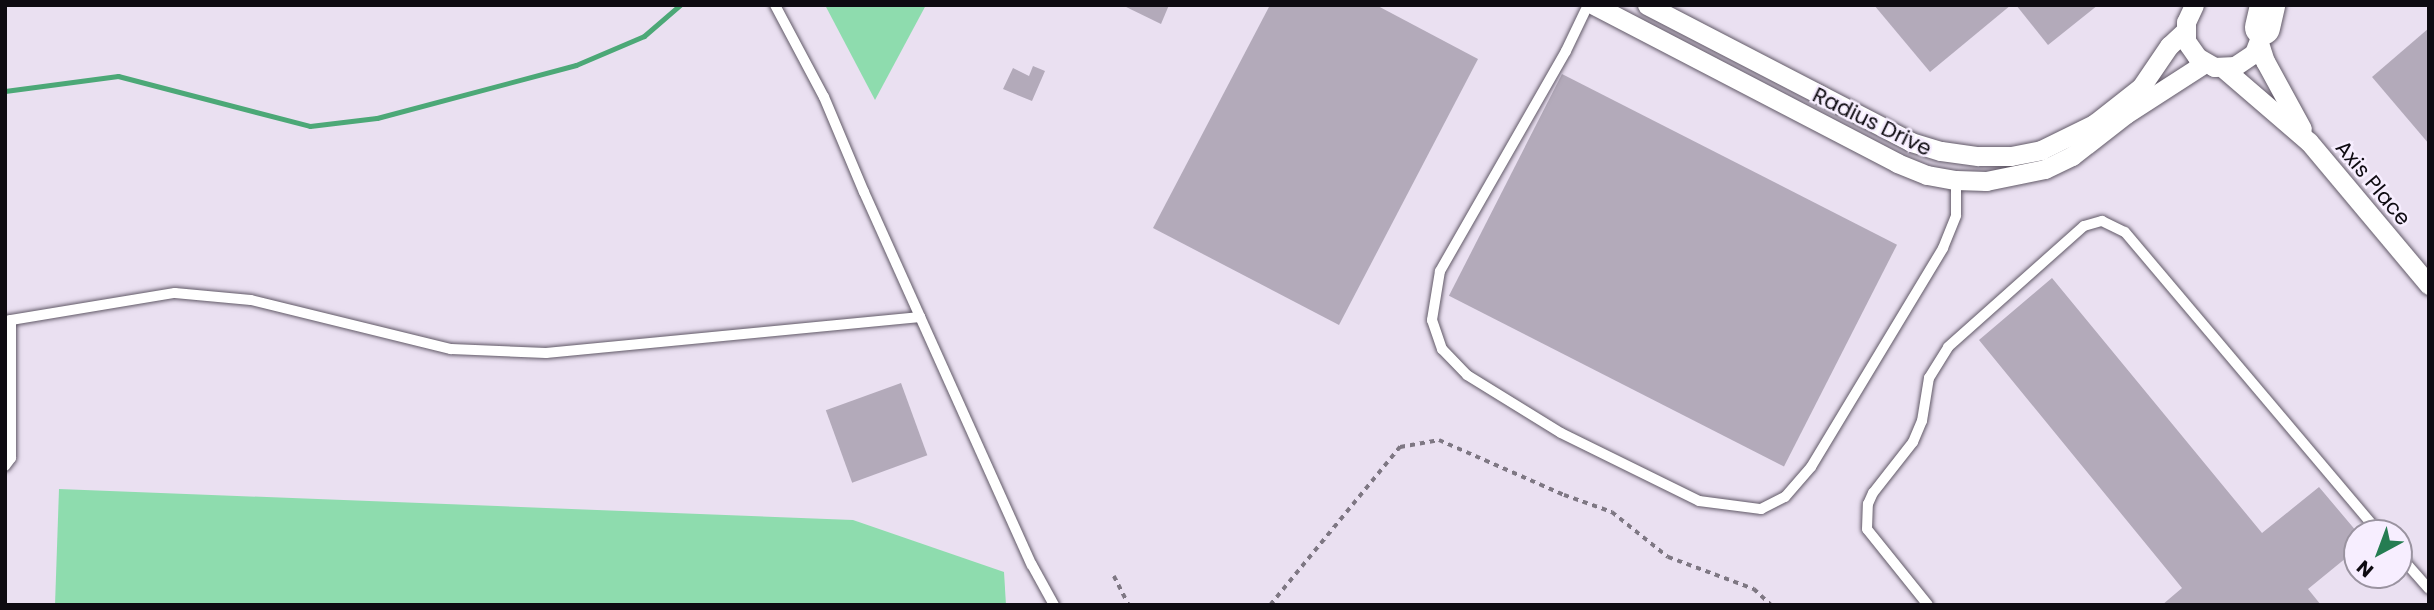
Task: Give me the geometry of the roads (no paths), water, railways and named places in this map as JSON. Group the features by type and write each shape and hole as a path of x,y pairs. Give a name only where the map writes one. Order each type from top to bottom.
{"street":[{"name":"Radius Drive","path":"1594,5 1897,163 1927,174 1956,180 1986,181 2045,169 2072,156 2126,114 2214,66 2245,61 2260,20"},
{"path":"1612,5 1660,31 1694,58"},
{"name":"Radius Drive","path":"1647,5 1912,142 1941,151 1999,156 2041,150 2094,124 2141,87 2169,46 2185,31"},
{"path":"2185,31 2194,5"},
{"name":"Axis Place","path":"2260,20 2266,61 2309,142"},
{"name":"Axis Place","path":"2185,31 2191,50 2309,142 2429,285"},
{"path":"1814,92 1842,117 1883,139 1944,165 1952,171 1956,180"},
{"path":"1956,180 1962,170 1999,156"}],"lane":[{"path":"775,5 824,97 1032,565 1054,605"},
{"path":"1588,5 1566,51 1440,271 1432,320 1442,349 1467,375 1561,433 1699,500 1761,509 1785,497 1811,467 1943,248 1956,215 1956,180"},
{"path":"1928,605 1867,529 1867,504 1873,492 1913,442 1922,421 1929,378 1948,347 2084,226 2102,221 2125,232 2367,519"},
{"path":"5,466 10,457 8,321 175,293 251,300 451,349 546,353 920,317"},
{"path":"2413,571 2429,589"}],"waterway":[{"path":"5,91 118,76 310,126 377,118 576,65 644,36 680,5"}]}
